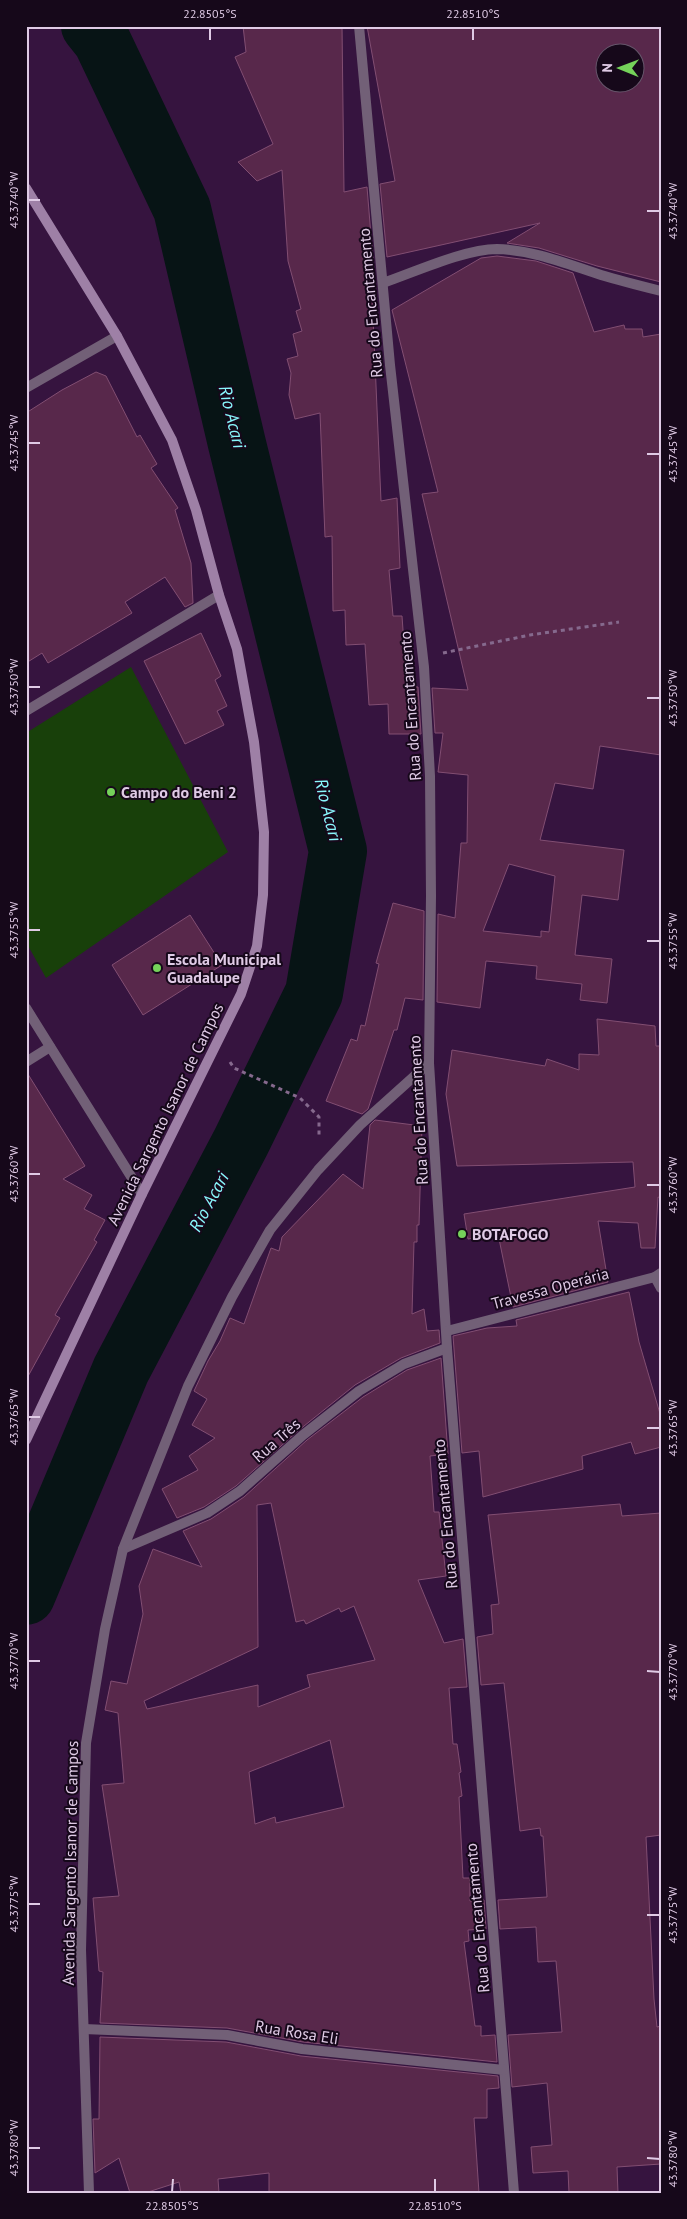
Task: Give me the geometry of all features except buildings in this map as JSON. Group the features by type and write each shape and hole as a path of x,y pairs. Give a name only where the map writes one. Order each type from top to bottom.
{"street":[{"name":"Rua do Encantamento","path":"359,26 390,365 423,658 430,776 431,896 428,1063 447,1348 514,2193"},
{"name":"Avenida Sargento Isanor de Campos","path":"26,188 117,336 172,440 196,510 219,595 237,649 254,742 264,832 263,895 257,946 241,994 28,1430 26,1440"},
{"path":"383,283 473,253 496,249 524,252 561,260 602,275 661,291"},
{"path":"26,388 117,336"},
{"path":"26,711 219,595"},
{"path":"26,1008 142,1194"},
{"path":"26,1062 50,1047"},
{"name":"Avenida Sargento Isanor de Campos","path":"90,2193 82,1950 86,1743 106,1629 123,1549 188,1386 232,1297 270,1230 318,1170 366,1120 428,1063"},
{"path":"658,1275 661,1288"},
{"name":"Travessa Operária","path":"447,1331 658,1275"},
{"name":"Rua Três","path":"123,1549 207,1513 240,1490 303,1435 359,1391 404,1364 447,1348"},
{"name":"Rua Rosa Eli","path":"84,2029 227,2035 302,2049 504,2070"}],"path":[{"path":"423,658 530,635 619,622"},
{"path":"234,1068 300,1098 319,1117 318,1170"}],"green space":[{"name":"Campo do Beni 2","path":"131,667 228,852 46,978 26,942 26,733"}],"waterway":[{"name":"Rio Acari","path":"26,1596 121,1370 241,1142 314,993 338,851 237,444 182,209 102,41 90,26"}],"place":[{"name":"Campo do Beni 2","path":"111,792"},
{"name":"Escola Municipal Guadalupe","path":"157,968"},
{"name":"BOTAFOGO","path":"462,1234"}]}
